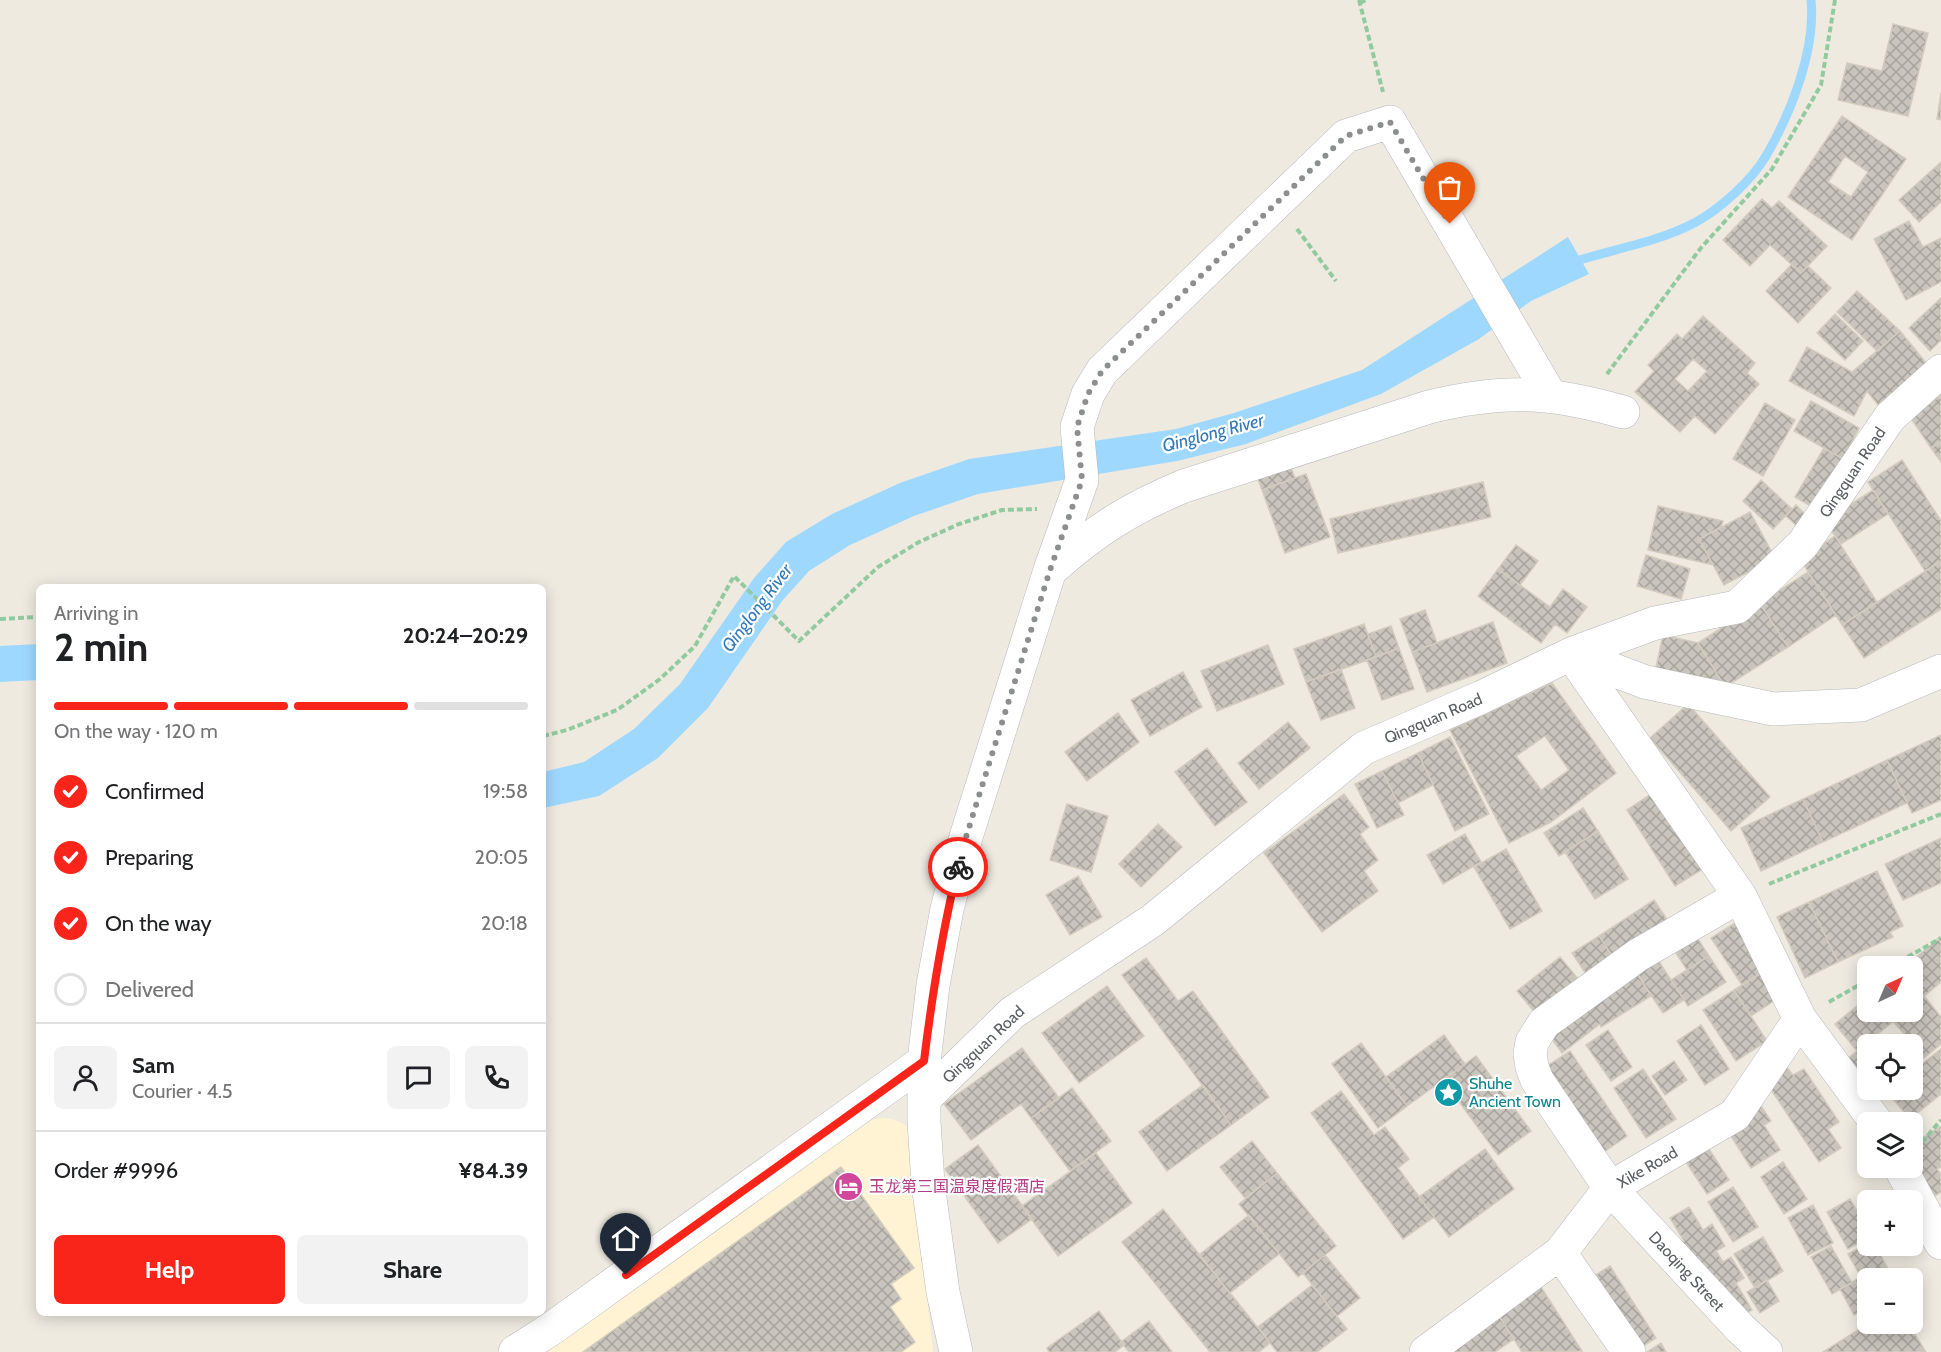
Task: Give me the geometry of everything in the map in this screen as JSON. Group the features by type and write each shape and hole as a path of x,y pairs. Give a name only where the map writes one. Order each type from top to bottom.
{"street":[{"path":"956,1352 934,1238 928,1184 924,1061 933,985 947,909 960,857 1050,570 1082,480 1077,427 1088,394 1102,371 1346,136 1390,122 1550,395"},
{"name":"Qingquan Road","path":"924,1099 1012,1013 1154,920 1364,748 1482,697 1571,654 1655,623 1737,607 1803,544 1890,417 1941,371"},
{"path":"1050,570 1078,545 1145,502 1184,486 1447,403 1485,396 1550,395 1587,401 1623,412"},
{"path":"1571,654 1645,682 1773,709 1861,705 1941,671"},
{"path":"1571,654 1740,896 1800,1019 1870,1112"},
{"name":"Daoqing Street","path":"1740,896 1638,955 1544,1023 1532,1042 1530,1054 1537,1080 1610,1188 1740,1328 1767,1352"},
{"name":"Xike Road","path":"1426,1352 1560,1253 1610,1188 1735,1115 1800,1019"},
{"path":"515,1352 551,1329 924,1061"},
{"path":"1918,1178 1941,1243"},
{"path":"1560,1253 1629,1352"}],"path":[{"path":"1366,0 1359,1 1390,122"},
{"path":"1587,401 1700,249 1772,169 1821,85 1834,0"},
{"path":"546,735 567,730 617,710 660,679 695,646 734,576 799,641 878,567 919,542 959,524 1002,510 1032,508 1069,517"},
{"path":"0,619 36,617"},
{"path":"1740,896 1941,814"},
{"path":"1910,956 1941,938"},
{"path":"1800,1019 1857,986"},
{"path":"1923,1141 1941,1120"}],"shaded area":[{"name":"玉龙第三国温泉度假酒店","path":"884,1118 904,1124 913,1132 921,1240 933,1352 547,1352 862,1126 875,1119"}],"water":[{"path":"1568,237 1589,274 1531,301 1479,339 1381,394 1246,444 1177,461 978,494 914,516 850,545 809,571 782,601 708,708 658,758 599,796 546,807 546,771 584,762 634,729 680,684 754,578 786,542 832,514 900,483 969,459 1176,429 1234,413 1362,370"},
{"path":"36,644 36,680 0,682 0,646"}],"building":[{"path":"1893,24 1928,33 1908,116 1838,100 1847,63 1882,71"},
{"path":"1941,93 1941,120 1937,119"},
{"path":"1842,116 1906,159 1852,240 1788,197","holes":["1845,156 1868,172 1851,197 1828,182"]},
{"path":"1941,162 1941,202 1919,222 1899,200"},
{"path":"1762,199 1772,208 1779,201 1827,246 1801,273 1770,245 1750,266 1723,240"},
{"path":"1909,221 1923,247 1941,238 1941,282 1906,300 1874,239"},
{"path":"1792,264 1801,273 1808,266 1831,288 1798,323 1766,291"},
{"path":"1857,291 1900,331 1877,351 1837,312"},
{"path":"1941,298 1941,340 1930,351 1909,328"},
{"path":"1835,314 1863,341 1845,360 1817,333"},
{"path":"1703,316 1755,363 1747,373 1759,384 1715,434 1695,416 1680,432 1635,392 1654,371 1648,365 1677,334 1682,339","holes":["1693,359 1707,371 1688,391 1675,379"]},
{"path":"1900,331 1927,364 1878,405 1867,391 1854,416 1789,381 1807,347 1852,372"},
{"path":"1941,395 1941,442 1931,448 1910,417"},
{"path":"1811,401 1859,428 1843,459 1794,431"},
{"path":"1765,403 1795,420 1763,476 1733,459"},
{"path":"1941,442 1941,462 1931,448"},
{"path":"1283,446 1295,478 1262,490 1250,458"},
{"path":"1824,448 1843,459 1814,508 1795,497"},
{"path":"1902,460 1941,521 1941,561 1925,571 1868,482"},
{"path":"1306,474 1330,537 1285,553 1262,490"},
{"path":"1761,480 1792,509 1773,529 1743,501"},
{"path":"1483,482 1491,517 1338,553 1330,519"},
{"path":"1873,490 1888,514 1841,544 1830,529 1837,513"},
{"path":"1796,505 1808,517 1799,528 1786,516"},
{"path":"1658,506 1723,521 1721,527 1699,539 1713,565 1648,550"},
{"path":"1750,512 1775,558 1724,585 1699,539"},
{"path":"1835,536 1877,602 1842,625 1800,559"},
{"path":"1516,545 1538,561 1520,585 1498,569"},
{"path":"1646,555 1690,569 1681,599 1637,586"},
{"path":"1941,561 1941,609 1864,658 1842,625"},
{"path":"1498,569 1550,607 1563,589 1587,607 1567,633 1555,624 1541,643 1478,596"},
{"path":"1808,572 1836,615 1788,647 1760,603"},
{"path":"1760,603 1788,647 1725,687 1698,643"},
{"path":"1425,610 1437,643 1412,652 1400,619"},
{"path":"1493,622 1507,663 1427,692 1412,652"},
{"path":"1364,624 1376,657 1306,682 1294,649"},
{"path":"1391,626 1399,648 1376,657 1368,634"},
{"path":"1663,635 1698,643 1725,687 1655,672"},
{"path":"1268,645 1284,684 1217,711 1201,671"},
{"path":"1399,648 1414,689 1382,700 1367,660"},
{"path":"1341,669 1355,708 1321,720 1306,682"},
{"path":"1183,672 1202,707 1150,736 1131,700"},
{"path":"1552,683 1616,773 1551,822 1509,843 1450,730","holes":["1545,736 1569,770 1541,790 1516,756"]},
{"path":"1688,704 1770,797 1731,831 1650,738"},
{"path":"1118,713 1139,742 1087,781 1065,752"},
{"path":"1288,722 1310,748 1259,789 1238,763"},
{"path":"1941,735 1941,800 1912,813 1887,760"},
{"path":"1450,737 1489,814 1455,831 1418,753"},
{"path":"1207,748 1247,802 1215,826 1175,772"},
{"path":"1418,753 1433,785 1398,803 1382,771"},
{"path":"1887,760 1907,803 1823,842 1803,799"},
{"path":"1382,771 1404,815 1377,828 1355,784"},
{"path":"1654,792 1703,869 1675,886 1627,810"},
{"path":"1344,794 1369,827 1360,834 1378,860 1364,871 1378,891 1322,932 1264,853"},
{"path":"1803,799 1823,842 1761,871 1741,828"},
{"path":"1067,804 1108,816 1091,872 1050,860"},
{"path":"1583,808 1598,831 1559,856 1544,833"},
{"path":"1158,824 1182,847 1141,887 1119,864"},
{"path":"1598,831 1628,879 1595,899 1565,852"},
{"path":"1465,834 1481,862 1443,884 1427,855"},
{"path":"1941,838 1941,883 1903,900 1885,864"},
{"path":"1506,849 1542,911 1510,929 1474,867"},
{"path":"1877,871 1903,926 1890,932 1893,937 1838,962 1809,902"},
{"path":"1078,876 1102,917 1070,935 1046,895"},
{"path":"1654,900 1670,924 1615,960 1599,936"},
{"path":"1809,902 1838,962 1805,978 1777,917"},
{"path":"1738,921 1769,968 1742,985 1711,938"},
{"path":"1694,933 1709,956 1687,970 1672,947"},
{"path":"1599,936 1615,960 1588,977 1572,953"},
{"path":"1938,939 1941,943 1941,982 1923,997 1923,956 1918,956"},
{"path":"1709,956 1726,982 1688,1006 1671,980"},
{"path":"1560,957 1579,980 1536,1014 1517,991"},
{"path":"1146,958 1178,1001 1193,991 1269,1097 1231,1125 1122,975"},
{"path":"1658,960 1684,1000 1663,1013 1637,974"},
{"path":"1769,968 1786,993 1751,1016 1734,990"},
{"path":"1635,969 1651,996 1601,1027 1600,1024 1562,1053 1546,1031"},
{"path":"1107,986 1144,1036 1079,1083 1042,1033"},
{"path":"1734,990 1767,1041 1736,1061 1703,1010"},
{"path":"1923,997 1941,1017 1941,1044 1924,1058 1923,1034 1904,1034 1894,1022 1923,1022"},
{"path":"1857,1006 1857,1022 1893,1022 1878,1034 1857,1034 1857,1051 1835,1024"},
{"path":"1701,1025 1729,1069 1705,1085 1677,1041"},
{"path":"1608,1030 1632,1067 1611,1081 1586,1045"},
{"path":"1444,1035 1465,1064 1407,1106 1386,1077"},
{"path":"1361,1043 1407,1106 1378,1128 1332,1064"},
{"path":"1022,1048 1059,1098 1031,1118 1021,1104 971,1140 944,1104"},
{"path":"1941,1049 1941,1094 1919,1112 1904,1112 1894,1100 1923,1100 1923,1063"},
{"path":"1570,1051 1627,1136 1601,1154 1544,1068"},
{"path":"1857,1051 1857,1081 1842,1063"},
{"path":"1476,1056 1531,1131 1498,1155 1443,1080"},
{"path":"1674,1061 1687,1080 1665,1095 1652,1076"},
{"path":"1785,1065 1793,1075 1804,1069 1839,1122 1828,1129 1841,1148 1819,1162 1764,1079"},
{"path":"1643,1069 1676,1119 1646,1138 1614,1088"},
{"path":"1203,1085 1231,1125 1167,1171 1139,1132"},
{"path":"1748,1086 1771,1121 1764,1125 1780,1150 1751,1168 1724,1125 1734,1118 1724,1101"},
{"path":"1072,1088 1111,1141 1070,1171 1031,1118"},
{"path":"1341,1091 1374,1135 1385,1127 1409,1159 1398,1168 1434,1217 1403,1239 1311,1113"},
{"path":"1941,1126 1941,1167 1937,1169 1941,1174 1941,1192 1925,1202 1918,1178 1923,1178 1923,1138"},
{"path":"1698,1132 1729,1180 1707,1194 1676,1147"},
{"path":"1252,1141 1277,1173 1245,1198 1220,1167"},
{"path":"978,1145 1032,1219 998,1243 945,1169"},
{"path":"1485,1149 1514,1189 1449,1237 1419,1197"},
{"path":"1096,1153 1132,1203 1058,1256 1022,1206"},
{"path":"1783,1162 1807,1199 1784,1214 1761,1177"},
{"name":"玉龙第三国温泉度假酒店","path":"841,1167 914,1268 891,1284 901,1299 890,1307 915,1342 901,1352 583,1352"},
{"path":"1277,1173 1336,1246 1298,1277 1239,1204"},
{"path":"1733,1187 1758,1227 1733,1242 1708,1202"},
{"path":"1850,1199 1857,1211 1857,1244 1848,1249 1827,1212"},
{"path":"1813,1205 1833,1243 1808,1255 1788,1218"},
{"path":"1689,1207 1703,1230 1712,1224 1725,1246 1716,1251 1723,1262 1731,1257 1744,1278 1736,1283 1752,1310 1733,1321 1682,1242 1684,1241 1670,1218"},
{"path":"1163,1209 1270,1343 1259,1352 1210,1352 1122,1242"},
{"path":"1249,1215 1279,1254 1230,1293 1199,1255"},
{"path":"1763,1237 1783,1271 1755,1288 1734,1254"},
{"path":"1831,1246 1852,1283 1832,1294 1811,1257"},
{"path":"1857,1249 1857,1256 1881,1256 1888,1268 1857,1268 1857,1270 1848,1254"},
{"path":"1325,1255 1360,1298 1337,1316 1303,1273"},
{"path":"1610,1266 1656,1338 1634,1352 1578,1286"},
{"path":"1532,1273 1582,1351 1522,1352 1489,1300"},
{"path":"1857,1279 1857,1314 1854,1315 1840,1289"},
{"path":"1767,1280 1779,1301 1760,1313 1747,1292"},
{"path":"1312,1285 1347,1329 1317,1352 1277,1352 1258,1327"},
{"path":"1493,1307 1514,1339 1495,1352 1450,1352"},
{"path":"1099,1311 1124,1345 1115,1352 1049,1352 1047,1348"},
{"path":"1149,1321 1172,1352 1129,1352 1121,1342"},
{"path":"1857,1331 1857,1334 1915,1334 1926,1352 1823,1352"},
{"path":"1661,1343 1666,1352 1647,1352"}],"waterway":[{"name":"Qinglong River","path":"1570,263 1650,241 1681,229 1715,210 1744,184 1766,156 1793,101 1810,39 1811,0"}],"way so far":[{"path":"958,867 1050,570 1082,480 1077,427 1088,394 1102,371 1346,136 1390,122 1450,224"}],"place":[{"name":"Shuhe Ancient Town","path":"1448,1092"},
{"name":"玉龙第三国温泉度假酒店","path":"848,1186"}],"route":[{"path":"626,1275 924,1061 933,985 947,909 958,867"}]}
